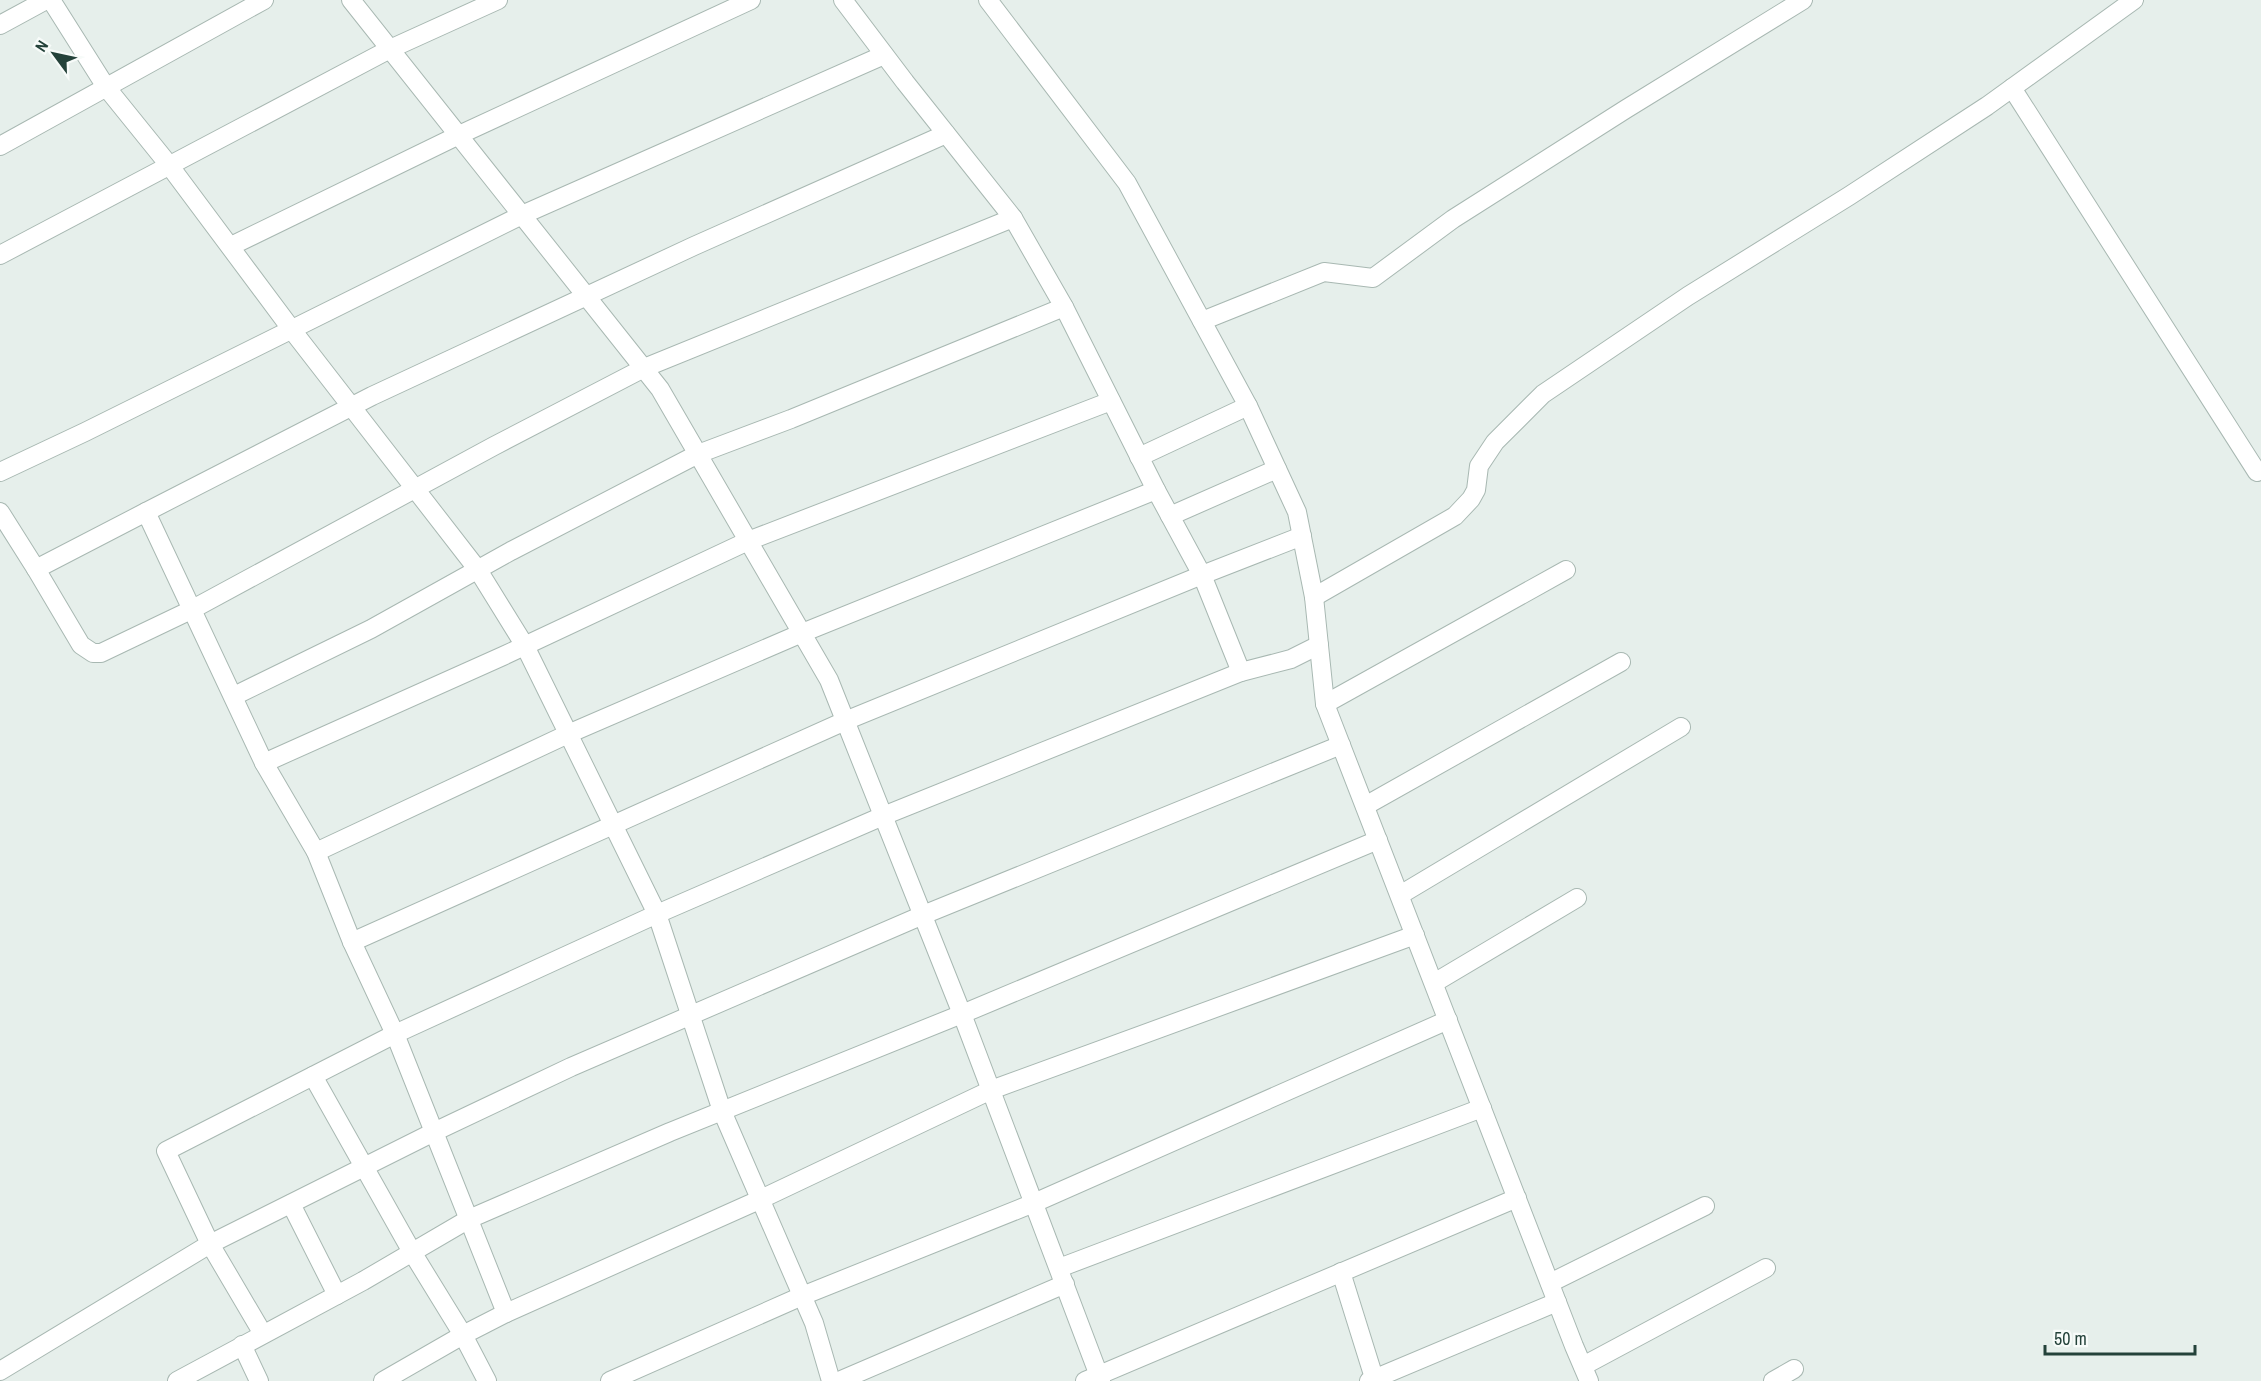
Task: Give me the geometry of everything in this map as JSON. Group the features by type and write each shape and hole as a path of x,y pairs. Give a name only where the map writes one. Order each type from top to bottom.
{"street":[{"path":"0,25 46,0"},
{"path":"51,0 106,87 170,165 292,330 478,570 525,646 657,914 722,1111 814,1323 831,1381"},
{"path":"0,146 264,0"},
{"path":"351,0 660,389 829,680 962,1014 1062,1276 1095,1379 1517,1198"},
{"path":"0,255 390,49 498,0"},
{"path":"231,246 459,135 752,0"},
{"path":"843,0 1013,218 1064,307 1139,457 1202,575 1241,672"},
{"path":"988,0 1127,183 1248,406 1297,512 1314,597 1325,704 1586,1373 1766,1268"},
{"path":"1202,321 1324,272 1373,278 1453,219 1803,0"},
{"path":"1314,597 1455,516 1476,490 1479,466 1495,442 1543,394 1688,296 1849,196 2012,88 2134,0"},
{"path":"0,472 522,215 884,55"},
{"path":"2012,88 2257,472"},
{"path":"36,569 353,407 694,246 946,134"},
{"path":"0,512 76,638 87,650 101,653 191,610 644,368 1013,218"},
{"path":"234,696 371,629 698,454 791,419 1064,307"},
{"path":"264,763 525,646 748,542 1112,401"},
{"path":"1139,457 1248,406"},
{"path":"1170,516 1277,469"},
{"path":"316,852 568,734 802,633 1156,490"},
{"path":"146,512 264,763 316,852 352,942 395,1034 506,1313"},
{"path":"352,942 845,721 1302,536"},
{"path":"1325,704 1566,570"},
{"path":"263,1334 210,1244 166,1151 395,1034 657,914 883,816 1241,672 1291,659 1319,645"},
{"path":"1365,806 1621,662"},
{"path":"1400,895 1681,727"},
{"path":"0,1371 210,1244 434,1132 571,1067 923,915 1341,745"},
{"path":"177,1381 337,1295 469,1219 722,1111 962,1014 1378,840"},
{"path":"1434,983 1577,898"},
{"path":"383,1381 506,1313 759,1200 991,1090 1415,935"},
{"path":"610,1381 802,1296 1034,1203 1448,1020"},
{"path":"313,1076 488,1381"},
{"path":"839,1381 1062,1276 1482,1107"},
{"path":"291,1204 337,1295"},
{"path":"1550,1283 1705,1206"},
{"path":"1341,1272 1373,1380 1557,1302"},
{"path":"242,1345 259,1381"},
{"path":"1773,1381 1794,1370"}]}
